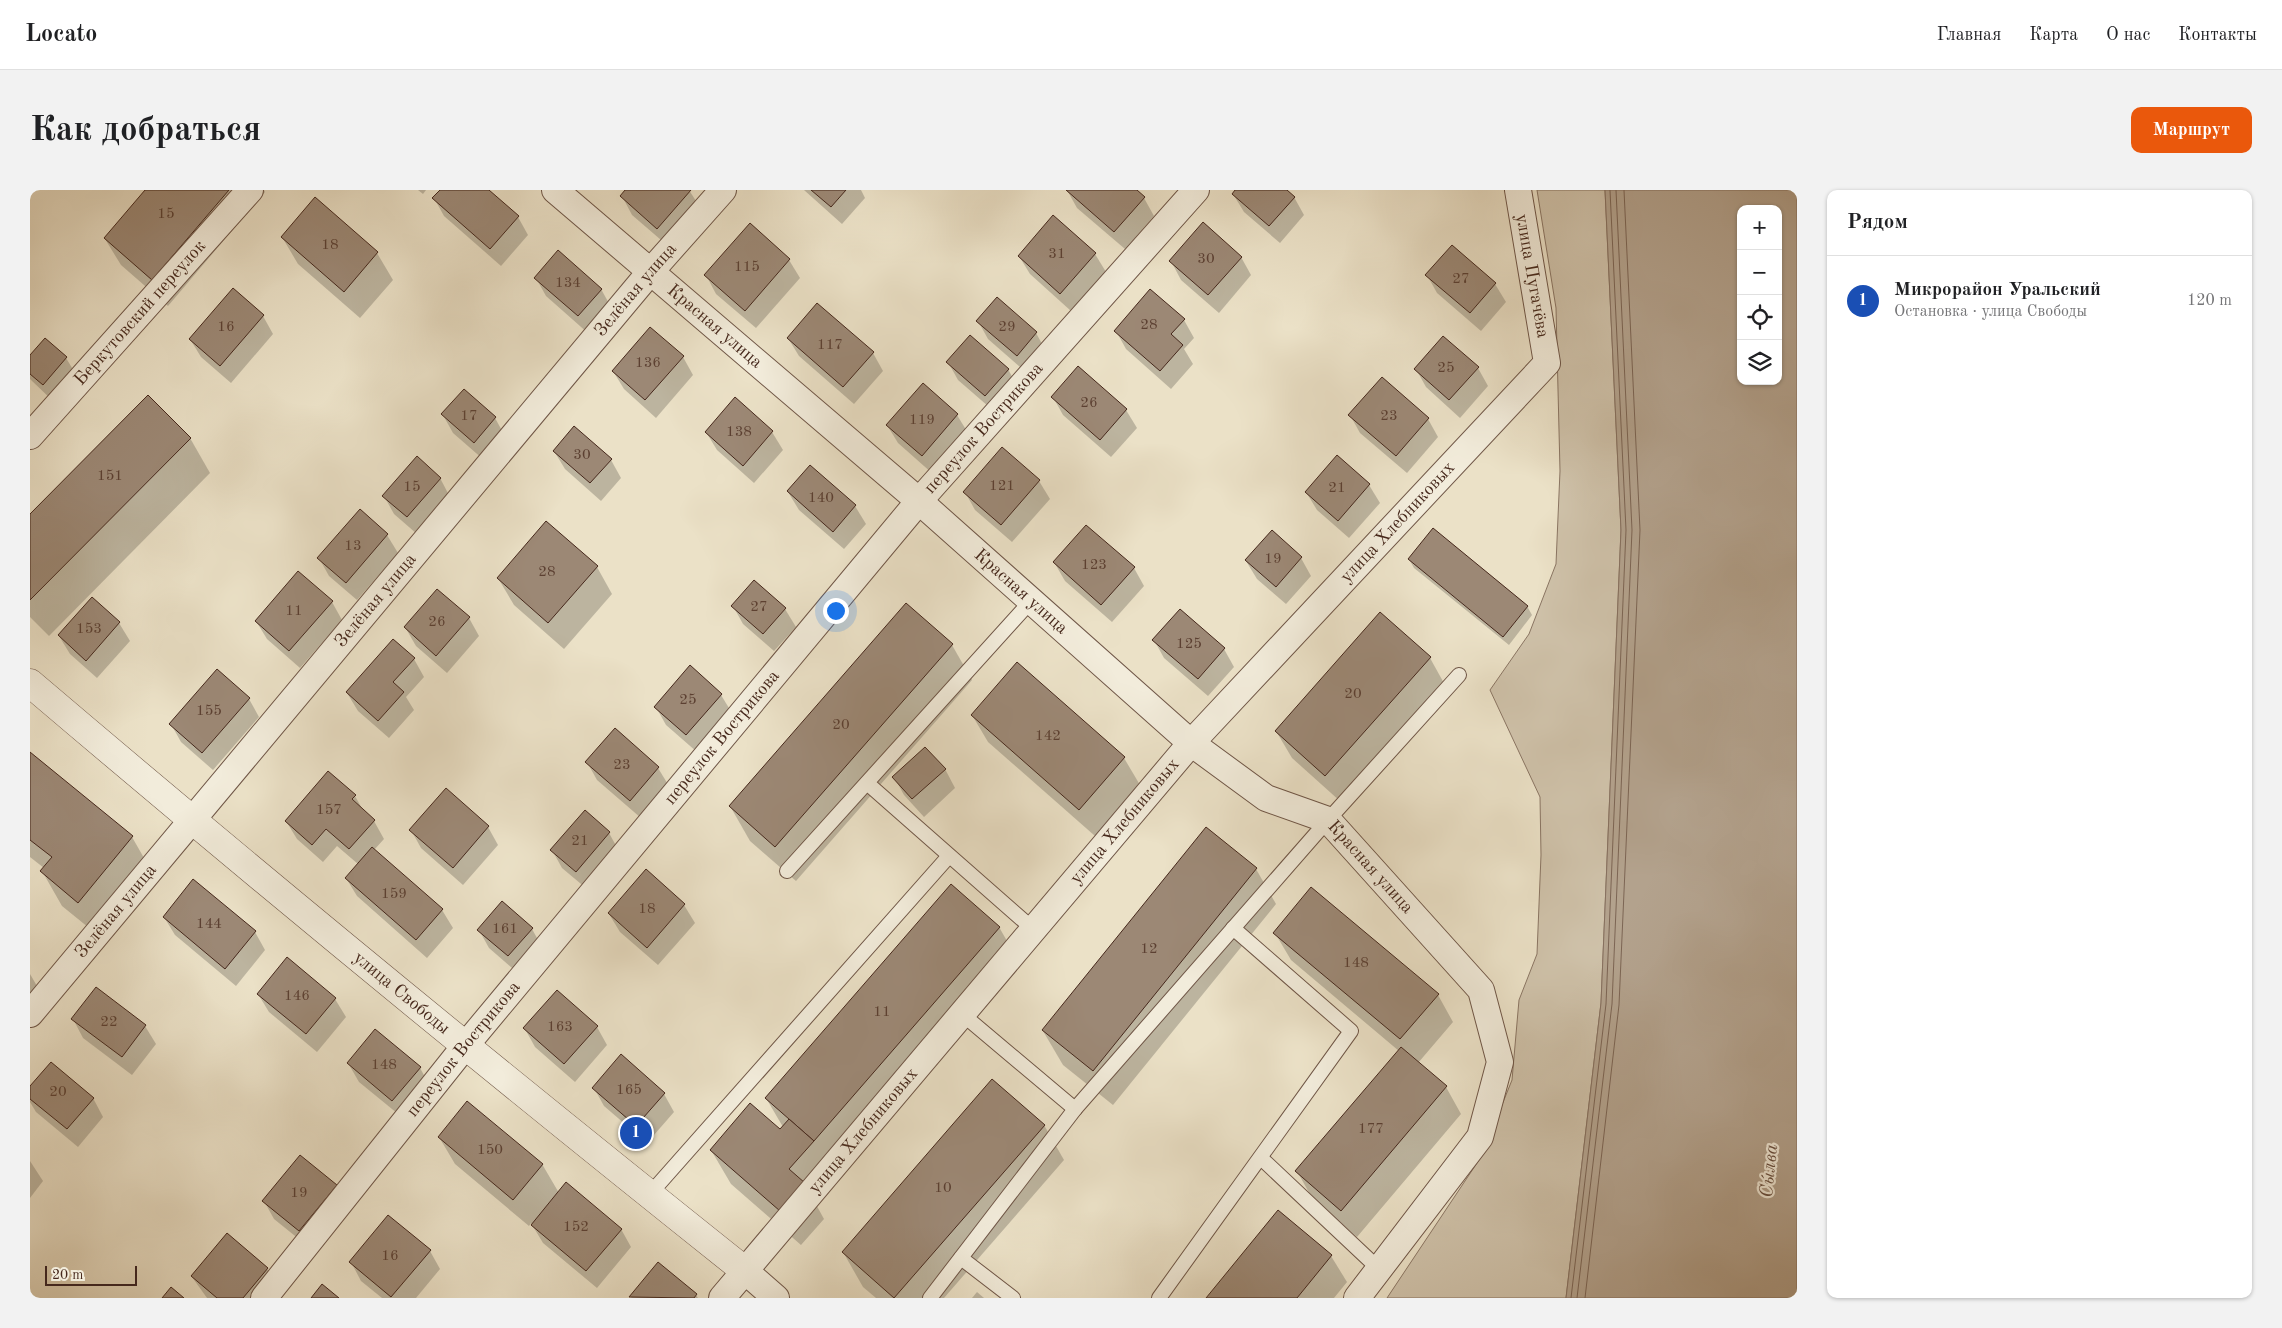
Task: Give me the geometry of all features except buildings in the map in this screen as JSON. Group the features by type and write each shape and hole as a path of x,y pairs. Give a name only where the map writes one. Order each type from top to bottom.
{"street":[{"name":"Беркутовский переулок","path":"30,436 250,190"},
{"name":"Красная улица","path":"555,190 919,501 1191,743 1266,798 1328,820 1481,990 1500,1062 1480,1137 1379,1270"},
{"name":"Зелёная улица","path":"30,1014 651,271 723,190"},
{"name":"переулок Вострикова","path":"264,1298 465,1046 919,501 1196,190"},
{"name":"улица Пугачёва","path":"1518,190 1547,362"},
{"name":"улица Хлебниковых","path":"722,1298 1191,743 1547,362"},
{"name":"улица Свободы","path":"30,683 465,1046 744,1270 776,1298"},
{"path":"1357,1298 1379,1270"}],"lane":[{"path":"787,871 1032,601"},
{"path":"930,1298 1075,1110 1328,820 1459,675"},
{"path":"867,783 1033,929"},
{"path":"649,1195 949,856"},
{"path":"1158,1298 1351,1031 1233,928"},
{"path":"962,1014 1075,1110"},
{"path":"1261,1158 1379,1270"},
{"path":"961,1258 1013,1298"}],"shaded area":[{"path":"1537,190 1605,190 1621,530 1601,1003 1566,1298 1387,1298 1481,1157 1512,1080 1519,1000 1537,954 1541,855 1540,797 1490,690 1529,634 1556,564 1560,471 1556,308"}],"water":[{"name":"Сы́лва","path":"1605,190 1797,190 1797,1298 1566,1298 1601,1003 1621,530"}],"place":[{"name":"Микрорайон Уральский","path":"636,1133"}]}
